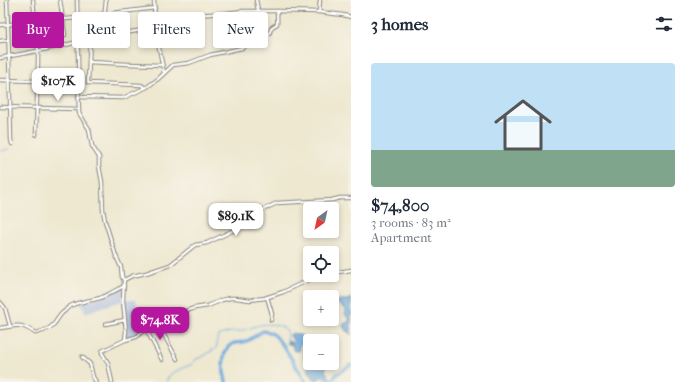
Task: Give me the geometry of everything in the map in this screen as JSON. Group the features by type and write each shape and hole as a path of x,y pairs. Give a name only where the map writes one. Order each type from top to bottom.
{"street":[{"path":"6,0 12,144"},
{"path":"33,0 34,12"},
{"path":"60,0 62,12"},
{"path":"77,0 77,12"},
{"path":"104,12 106,0"},
{"path":"154,0 155,12"},
{"path":"256,0 258,10"},
{"path":"319,12 320,0"},
{"path":"121,12 155,8"},
{"path":"205,14 258,10 319,12 351,17"},
{"path":"78,98 123,98 158,80 173,66 189,63 210,55 242,48 270,32 272,27 277,24 278,11"},
{"path":"0,25 12,24"},
{"path":"64,28 65,35"},
{"path":"0,41 8,40"},
{"path":"0,58 53,48 72,43"},
{"path":"78,48 78,113 89,129 92,146 99,158 104,216 124,280 123,300 126,331 124,340"},
{"path":"90,48 88,83 141,85 144,88"},
{"path":"159,48 164,74"},
{"path":"36,135 38,109 38,50"},
{"path":"89,62 162,65"},
{"path":"0,80 78,82"},
{"path":"0,107 78,109"},
{"path":"124,280 132,276 170,265 195,244 208,243 232,232 258,212 277,203 351,198"},
{"path":"339,272 351,270"},
{"path":"112,382 108,363 102,352 124,340 133,339 162,318 195,308 208,306 233,297 260,300 283,292 305,282"},
{"path":"0,328 20,326 26,327 36,333 50,328 67,308 78,303 101,297 124,286"},
{"path":"267,297 272,314 271,320"},
{"path":"0,302 5,308 10,326"},
{"path":"105,324 125,320"},
{"path":"157,322 177,359"},
{"path":"146,329 162,360"},
{"path":"82,357 90,364 93,377 96,382"}],"shaded area":[{"path":"124,286 123,300 136,300 142,332 125,340 123,301 86,313 80,303 101,297"}],"water":[{"path":"351,298 351,335 343,326 350,320 345,315 346,310 339,304 340,300 347,300"},
{"path":"292,333 303,337 303,344 299,346 299,351 293,350 292,345 288,344 288,341 294,342 290,335"},
{"path":"309,370 325,370 330,378 328,380 321,377 317,380 312,377"}],"waterway":[{"path":"0,151 9,149"},
{"path":"166,382 172,373 192,364 196,359 216,348 218,337 223,334 241,331 260,325 270,324 280,326 287,331 288,335 284,347"},
{"path":"226,382 223,362 228,347 234,343 247,341 263,331 275,335 306,382"},
{"path":"330,382 337,374 351,365"}]}
